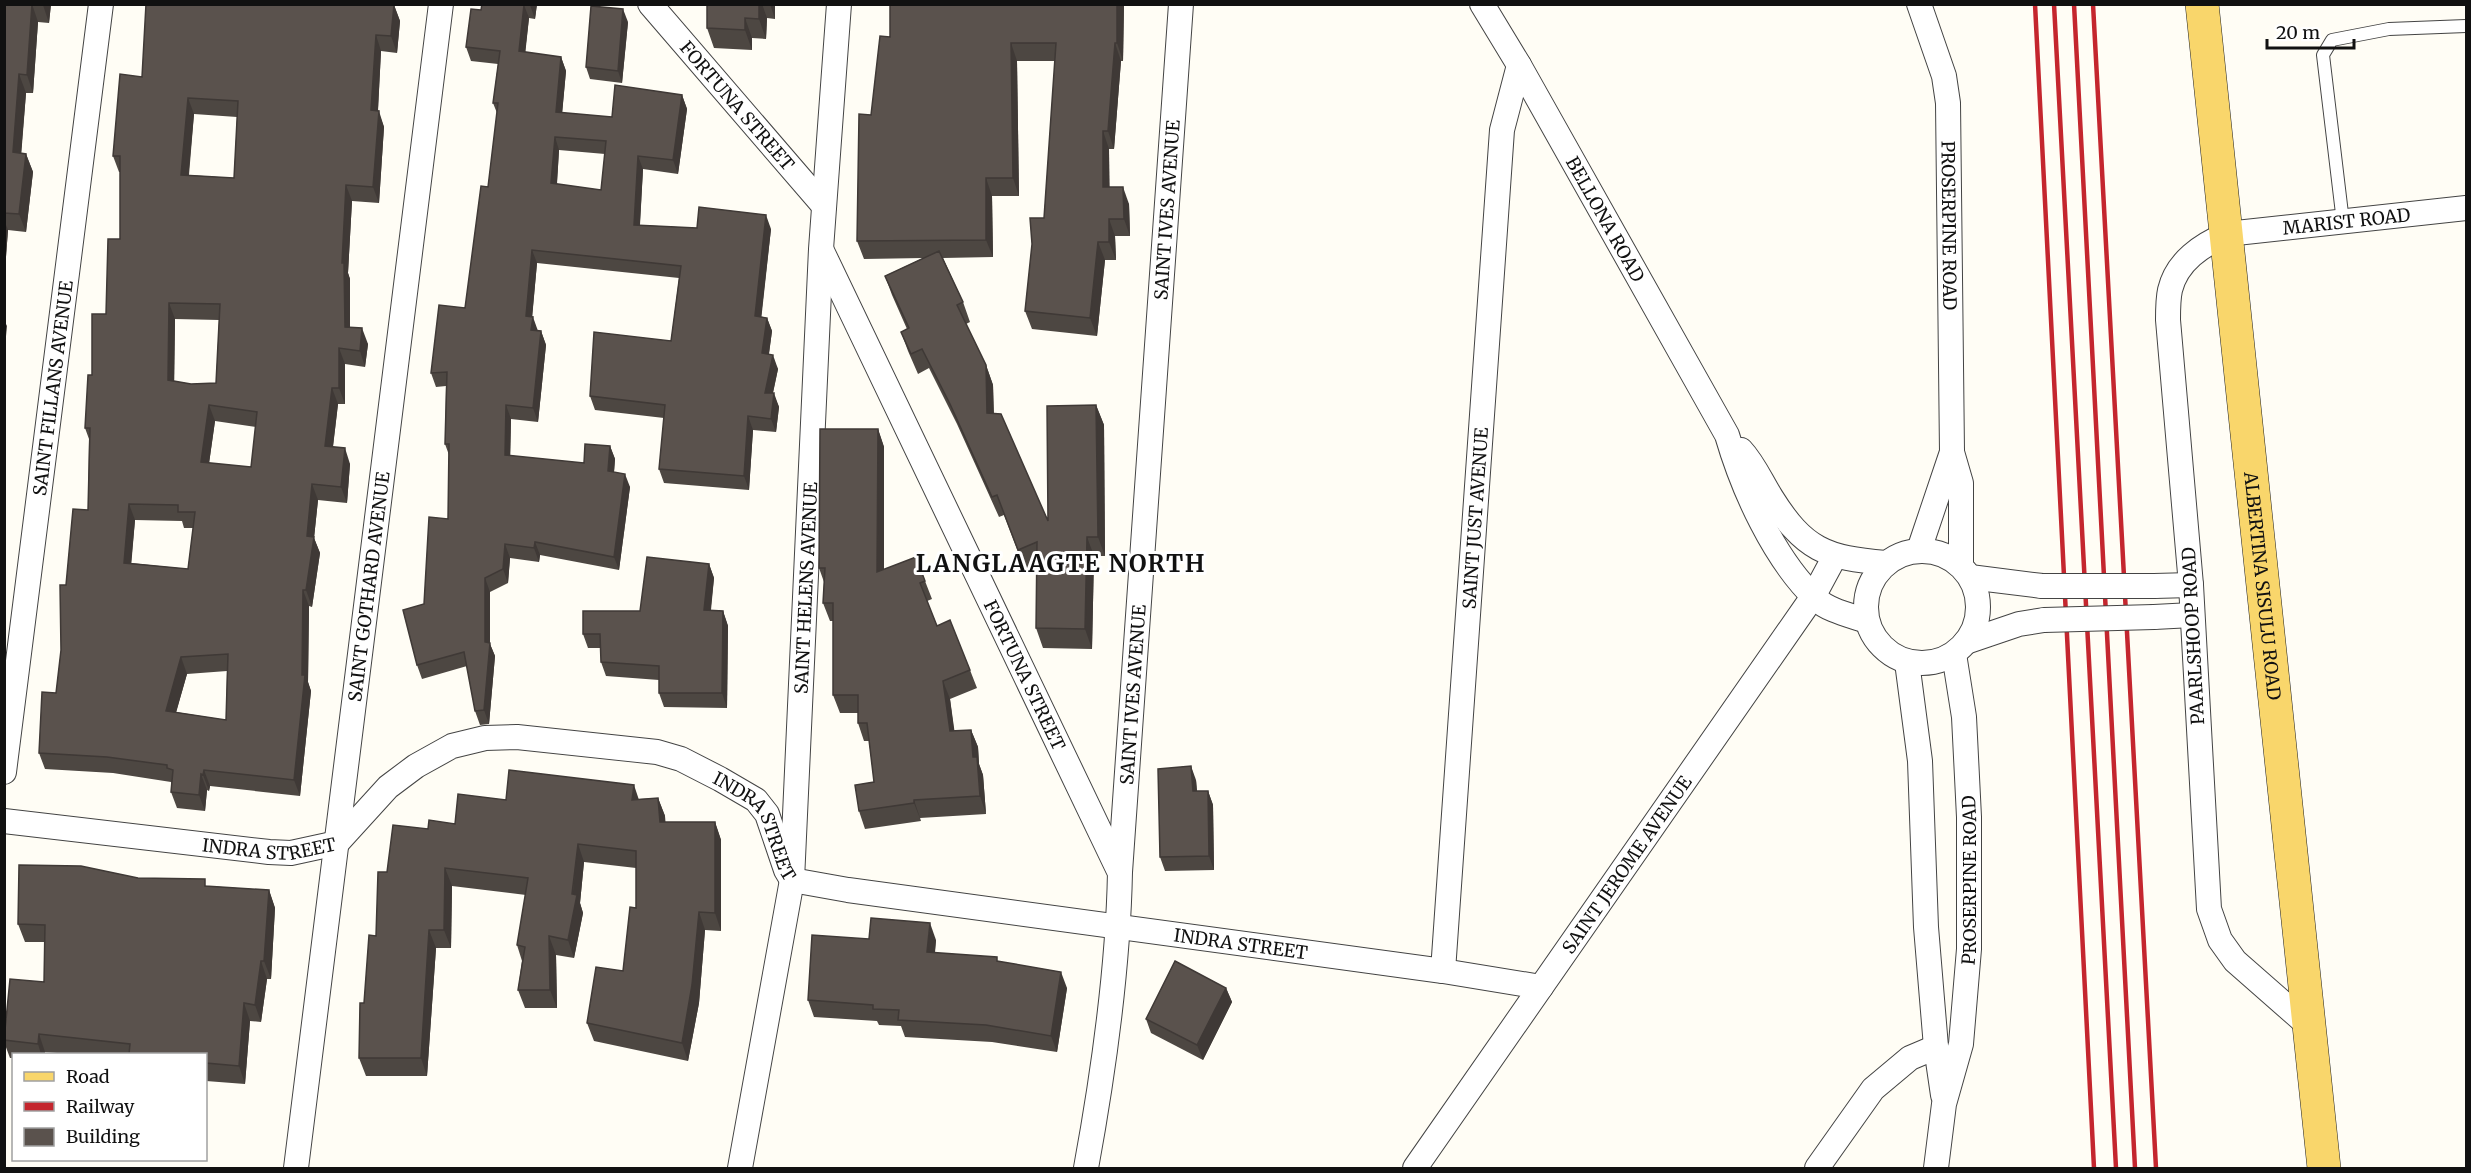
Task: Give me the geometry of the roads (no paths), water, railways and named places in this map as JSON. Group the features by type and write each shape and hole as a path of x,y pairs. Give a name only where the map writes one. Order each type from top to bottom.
{"main road":[{"name":"ALBERTINA SISULU ROAD","path":"2202,4 2325,1168"}],"street":[{"name":"SAINT FILLANS AVENUE","path":"4,772 101,4"},
{"name":"SAINT GOTHARD AVENUE","path":"296,1168 441,4"},
{"name":"FORTUNA STREET","path":"650,4 824,206"},
{"name":"SAINT HELENS AVENUE","path":"740,1168 792,880 821,249 839,4"},
{"name":"SAINT IVES AVENUE","path":"1086,1168 1112,1006 1119,928 1120,872 1181,4"},
{"name":"BELLONA ROAD","path":"1482,4 1519,65 1727,435 1748,458 1771,498 1791,525 1818,550 1835,556"},
{"name":"PROSERPINE ROAD","path":"1919,4 1944,76 1949,112 1952,452 1961,483 1966,572 1976,591 1978,606 1977,621 1960,648 1969,817 1969,949 1961,1044 1944,1104 1936,1168"},
{"name":"SAINT JUST AVENUE","path":"1443,971 1502,130 1519,65"},
{"name":"MARIST ROAD","path":"2227,234 2466,208"},
{"name":"PAARLSHOOP ROAD","path":"2227,234 2205,243 2192,253 2170,289 2168,320 2191,585 2208,909 2220,940 2235,961 2309,1026"},
{"name":"FORTUNA STREET","path":"821,249 1120,872"},
{"name":"BELLONA ROAD","path":"1727,435 1736,467 1767,530 1797,579 1825,604 1867,621"},
{"name":"PROSERPINE ROAD","path":"1919,550 1952,452"},
{"path":"2191,585 2042,586 1966,572 1949,557 1919,550 1902,554 1886,563 1872,579 1865,600 1867,621 1872,635 1881,647 1893,657 1923,664 1940,661 1960,648 2019,624 2044,620 2192,615"},
{"path":"1835,556 1886,563"},
{"name":"SAINT JEROME AVENUE","path":"1414,1168 1814,595 1835,556"},
{"name":"PROSERPINE ROAD","path":"1907,662 1920,761 1926,927 1936,1047 1944,1104"},
{"name":"INDRA STREET","path":"4,820 291,853 337,843 388,787 416,766 452,746 485,738 561,740 657,752 681,759 756,800 767,814 786,870 792,880 848,890 1443,971 1541,987"},
{"path":"1817,1168 1873,1089 1910,1058 1936,1047"}],"lane":[{"path":"2343,222 2323,55 2332,40 2389,28 2466,26"}],"railway":[{"path":"2035,4 2094,1168"},
{"path":"2054,4 2116,1168"},
{"path":"2074,4 2135,1168"},
{"path":"2093,4 2156,1168"}],"district":[{"name":"LANGLAAGTE NORTH","path":"1061,563"}]}
